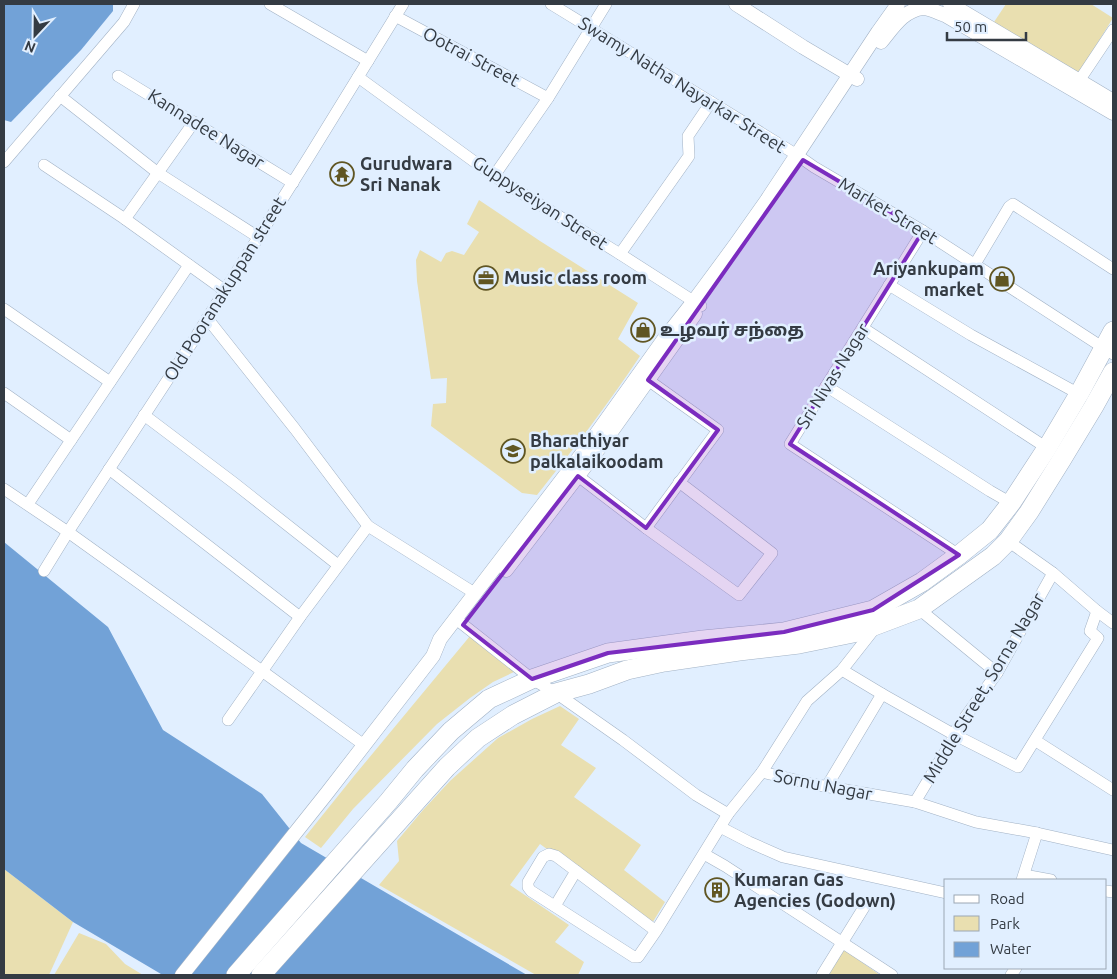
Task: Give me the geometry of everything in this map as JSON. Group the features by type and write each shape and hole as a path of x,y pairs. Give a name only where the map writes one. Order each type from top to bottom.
{"highway":[{"path":"236,975 416,769 451,731 489,700 532,679 608,653 703,640 784,632 873,610 922,582 959,555 990,530 1011,503 1079,394 1109,350 1113,330"},
{"path":"261,975 401,816 447,767 478,738 513,714 556,693 589,684 627,670 664,662 799,644 858,632 919,609 993,556 1008,541 1058,466 1113,372"}],"street":[{"path":"4,162 124,22 134,4"},
{"path":"270,4 368,61"},
{"name":"Old Pooranakuppan street","path":"44,572 258,237 402,4"},
{"name":"Swamy Natha Nayarkar Street","path":"551,4 805,161"},
{"path":"494,176 548,98 606,4"},
{"path":"736,4 854,77"},
{"path":"459,622 578,476 648,380 697,304 805,161 883,25 898,4"},
{"path":"950,4 1113,101"},
{"path":"854,77 898,22 909,12 924,8 945,15 1113,113"},
{"name":"Ootrai Street","path":"395,16 548,98"},
{"path":"1079,82 1113,30"},
{"name":"Kannadee Nagar","path":"118,76 292,182"},
{"name":"Guppyseiyan Street","path":"358,76 494,176 697,304"},
{"path":"60,96 158,173 258,237"},
{"path":"620,254 689,156 688,136 711,102"},
{"path":"125,219 194,122"},
{"name":"Market Street","path":"805,161 922,231 1109,350"},
{"path":"44,165 125,219 224,290"},
{"path":"975,264 1009,207 1013,204 1113,269"},
{"name":"Sri Nivas Nagar","path":"922,231 790,444 959,555"},
{"path":"28,504 189,265"},
{"path":"889,285 971,335 1079,394"},
{"path":"182,975 433,656 444,649 476,594 584,451 664,339 697,304"},
{"path":"4,310 110,382"},
{"path":"206,318 368,526 476,594"},
{"path":"862,328 1046,448"},
{"path":"646,528 718,430 648,380"},
{"path":"826,386 1011,503"},
{"path":"4,393 71,440"},
{"path":"144,415 234,483 338,566"},
{"path":"109,469 300,617"},
{"path":"578,476 739,595 772,552 680,482"},
{"path":"4,489 68,532 364,745"},
{"path":"228,720 300,617 368,526"},
{"path":"1008,541 1053,573 1113,624"},
{"name":"Middle Street, Sorna Nagar","path":"915,802 952,739 953,734 997,673 1053,573"},
{"path":"919,609 997,673"},
{"path":"842,670 953,734 1018,767 1098,638 1090,631 1097,611"},
{"path":"459,622 532,679 556,693 623,740 696,795 728,814"},
{"path":"762,772 808,701 842,670 877,624"},
{"path":"827,786 882,694"},
{"path":"1036,740 1113,790"},
{"name":"Sornu Nagar","path":"554,906 638,957 728,814 762,772 915,802 976,822 1113,850"},
{"path":"720,827 748,842 783,857 944,893"},
{"path":"1036,833 1023,878 1037,879"},
{"path":"576,871 554,906 528,887 528,882 544,857 549,854 556,856 576,871 656,931"},
{"path":"704,854 892,975"},
{"path":"822,975 866,904"}],"highlighted area":[{"path":"803,160 923,231 790,444 959,555 873,610 784,632 608,653 532,679 463,625 578,476 646,528 718,430 648,380"}],"green space":[{"path":"1006,4 1091,4 1113,18 1077,76 992,25"},
{"path":"479,200 638,303 618,339 640,356 590,427 537,495 522,493 431,426 433,404 446,403 447,378 431,379 417,281 416,260 420,250 441,262 446,253 452,251 464,255 479,232 467,224"},
{"path":"470,636 514,672 493,682 437,724 353,809 321,848 305,837 354,776"},
{"path":"560,706 579,719 561,745 596,768 574,797 641,845 624,870 665,902 651,925 540,844 510,885 569,925 555,942 584,962 578,975 536,975 379,885 399,861 397,841 450,781 498,738"},
{"path":"4,869 73,922 49,975 4,975"},
{"path":"79,933 106,944 125,964 143,975 54,975"},
{"path":"842,948 880,975 828,975"}],"water":[{"path":"4,4 113,4 113,11 81,50 11,122 4,120"},
{"path":"4,542 108,627 163,730 262,794 301,843 527,975 161,974 73,922 4,869"}],"place":[{"name":"Gurudwara Sri Nanak","path":"342,174"},
{"name":"Music class room","path":"486,278"},
{"name":"Ariyankupam market","path":"1002,279"},
{"name":"உழவர் சந்தை","path":"643,330"},
{"name":"Bharathiyar palkalaikoodam","path":"513,451"},
{"name":"Kumaran Gas Agencies (Godown)","path":"717,890"}]}
